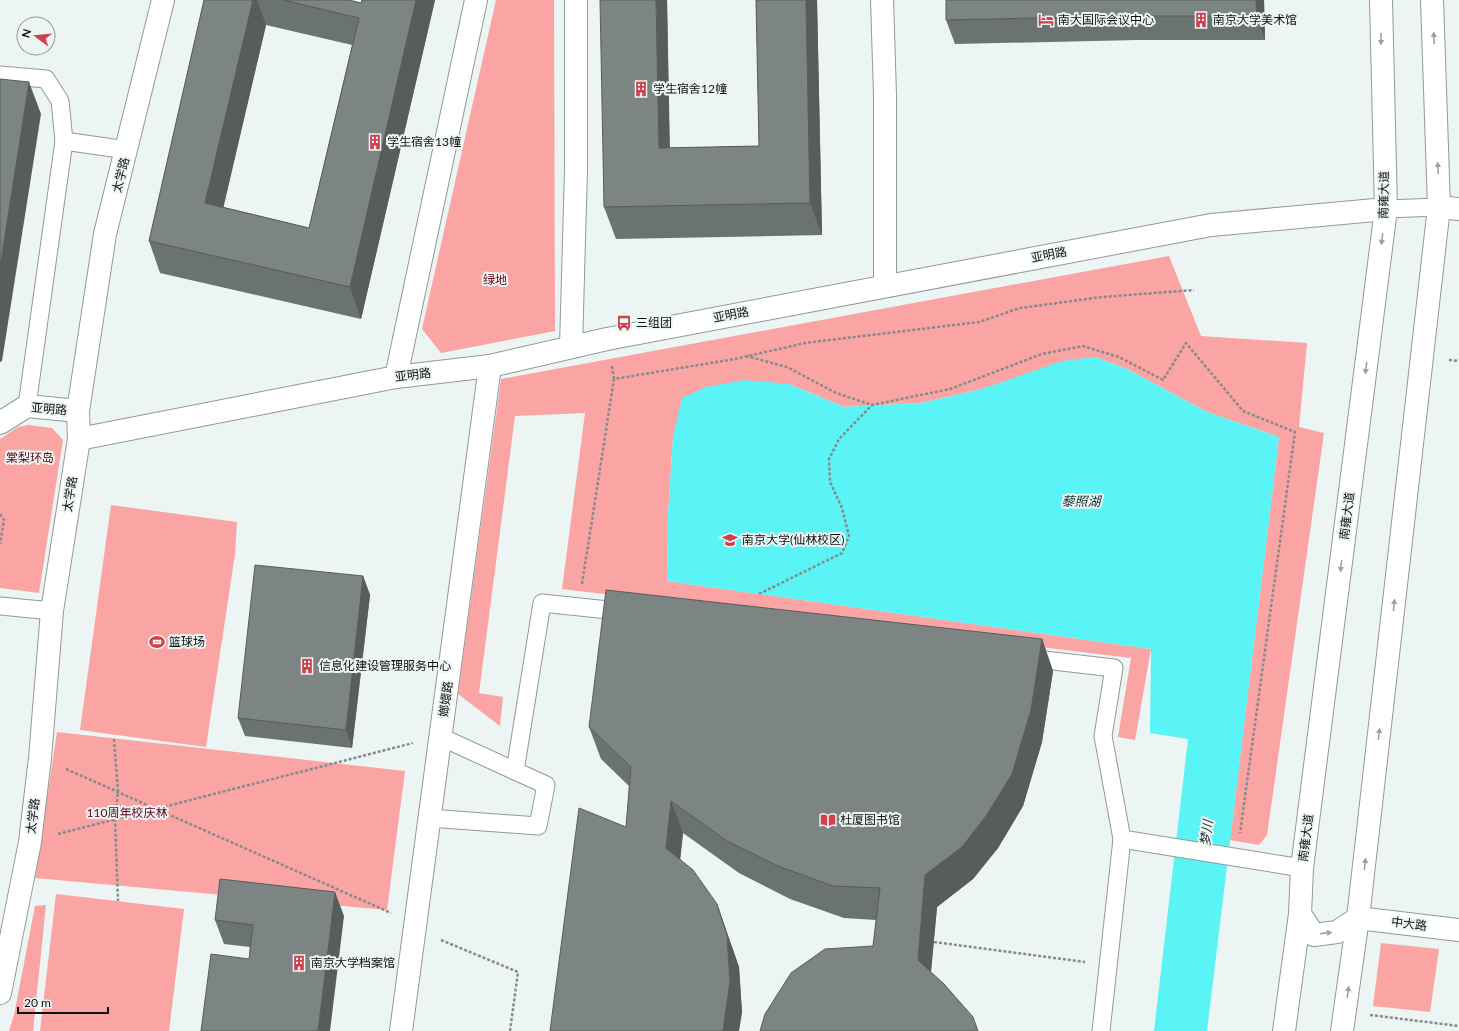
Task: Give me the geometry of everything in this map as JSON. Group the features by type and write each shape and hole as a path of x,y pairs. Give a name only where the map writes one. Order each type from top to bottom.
{"street":[{"name":"太学路","path":"0,993 30,842 40,758 52,611 79,439 78,412 105,234 163,0"},
{"path":"396,377 476,0"},
{"path":"571,347 576,169 576,0"},
{"path":"882,0 885,95 884,286"},
{"name":"南雍大道","path":"1284,1031 1300,914 1302,868 1386,209 1381,0"},
{"path":"1342,1031 1358,918 1449,208 1432,0"},
{"name":"亚明路","path":"79,439 396,377 490,366 613,338 1211,225 1386,209"},
{"name":"嫏嬛路","path":"401,1031 490,366"},
{"name":"亚明路","path":"0,423 27,406 78,412"},
{"path":"1300,914 1314,935 1337,932 1358,918"},
{"name":"中大路","path":"1358,918 1459,930"}],"lane":[{"path":"0,75 46,79 60,101 64,141 27,406"},
{"path":"64,141 127,150"},
{"path":"1386,209 1449,208"},
{"path":"515,771 542,602 640,614"},
{"path":"0,606 52,611"},
{"path":"1013,657 1114,668 1103,736 1122,839 1101,1031"},
{"path":"430,818 538,826 546,785 441,737"},
{"path":"1122,839 1237,859 1302,868"}],"path":[{"path":"578,606 614,379 746,356 805,343 979,322 1020,308 1102,297 1194,290"},
{"path":"746,356 787,367 836,393 872,405 950,389 1042,354 1083,346 1119,358 1163,380 1186,343 1243,411 1295,432 1237,859"},
{"path":"1449,360 1459,361"},
{"path":"759,594 842,554 849,536 842,508 830,482 829,460 839,439 872,405"},
{"path":"0,514 4,520 0,544"},
{"path":"30,842 441,737"},
{"path":"114,739 118,792 115,820 118,901"},
{"path":"40,758 387,910 415,930 518,972 510,1031"},
{"path":"934,942 1109,965"},
{"path":"1366,1014 1459,1026"}],"green space":[{"name":"绿地","path":"496,0 554,0 555,331 441,353 422,329"},
{"path":"1169,256 1201,336 1307,343 1299,427 1324,433 1267,835 1259,845 1230,840 1279,437 1207,412 1127,369 1095,357 982,389 921,403 844,407 789,384 683,398 673,437 668,515 667,581 1151,649 1135,740 1118,737 1131,658 562,589 585,413 515,416 479,693 503,697 500,726 458,694 501,379"},
{"name":"棠梨环岛","path":"29,425 52,428 63,440 39,593 0,588 0,439 18,427"},
{"name":"篮球场","path":"111,505 237,522 235,554 206,747 80,730"},
{"name":"110周年校庆林","path":"57,732 405,771 387,910 35,878"},
{"path":"56,894 184,909 169,1031 40,1031"},
{"path":"46,905 33,1031 9,1031 14,1015 35,906"},
{"path":"1381,943 1439,949 1430,1012 1373,1006"}],"water":[{"name":"藜照湖","path":"1095,357 1127,369 1207,412 1279,437 1207,1031 1154,1031 1188,739 1150,733 1151,649 667,581 668,515 673,437 682,398 706,387 745,380 789,384 844,407 921,403 982,389 1062,361"}],"building":[{"path":"204,0 253,0 205,203 309,228 359,18 283,0 349,0 361,3 362,0 416,0 350,287 149,241"},
{"name":"学生宿舍12幢","path":"600,0 656,0 659,148 759,146 756,0 806,0 810,203 604,207"},
{"path":"946,0 1256,0 1257,16 1129,16 946,20"},
{"path":"0,79 29,82 0,267"},
{"name":"信息化建设管理服务中心","path":"255,565 363,576 346,730 238,718"},
{"name":"杜厦图书馆","path":"606,590 1042,639 1031,710 1012,774 986,816 962,847 925,875 918,960 944,984 973,1017 978,1031 760,1031 765,1014 791,973 825,949 873,946 880,888 833,886 778,866 727,841 671,801 666,848 693,870 717,904 727,935 730,981 723,1031 550,1031 579,808 626,827 631,767 589,727"},
{"name":"南京大学档案馆","path":"220,879 335,892 318,1031 201,1031 211,954 249,959 253,925 215,920"}],"place":[{"name":"南大国际会议中心","path":"1046,20"},
{"name":"南京大学美术馆","path":"1201,20"},
{"name":"学生宿舍12幢","path":"641,89"},
{"name":"学生宿舍13幢","path":"375,142"},
{"name":"三组团","path":"624,323"},
{"name":"南京大学(仙林校区)","path":"730,540"},
{"name":"篮球场","path":"157,642"},
{"name":"信息化建设管理服务中心","path":"307,666"},
{"name":"杜厦图书馆","path":"828,820"},
{"name":"南京大学档案馆","path":"299,963"}],"water label":[{"name":"梦川","path":"1206,833"}]}
